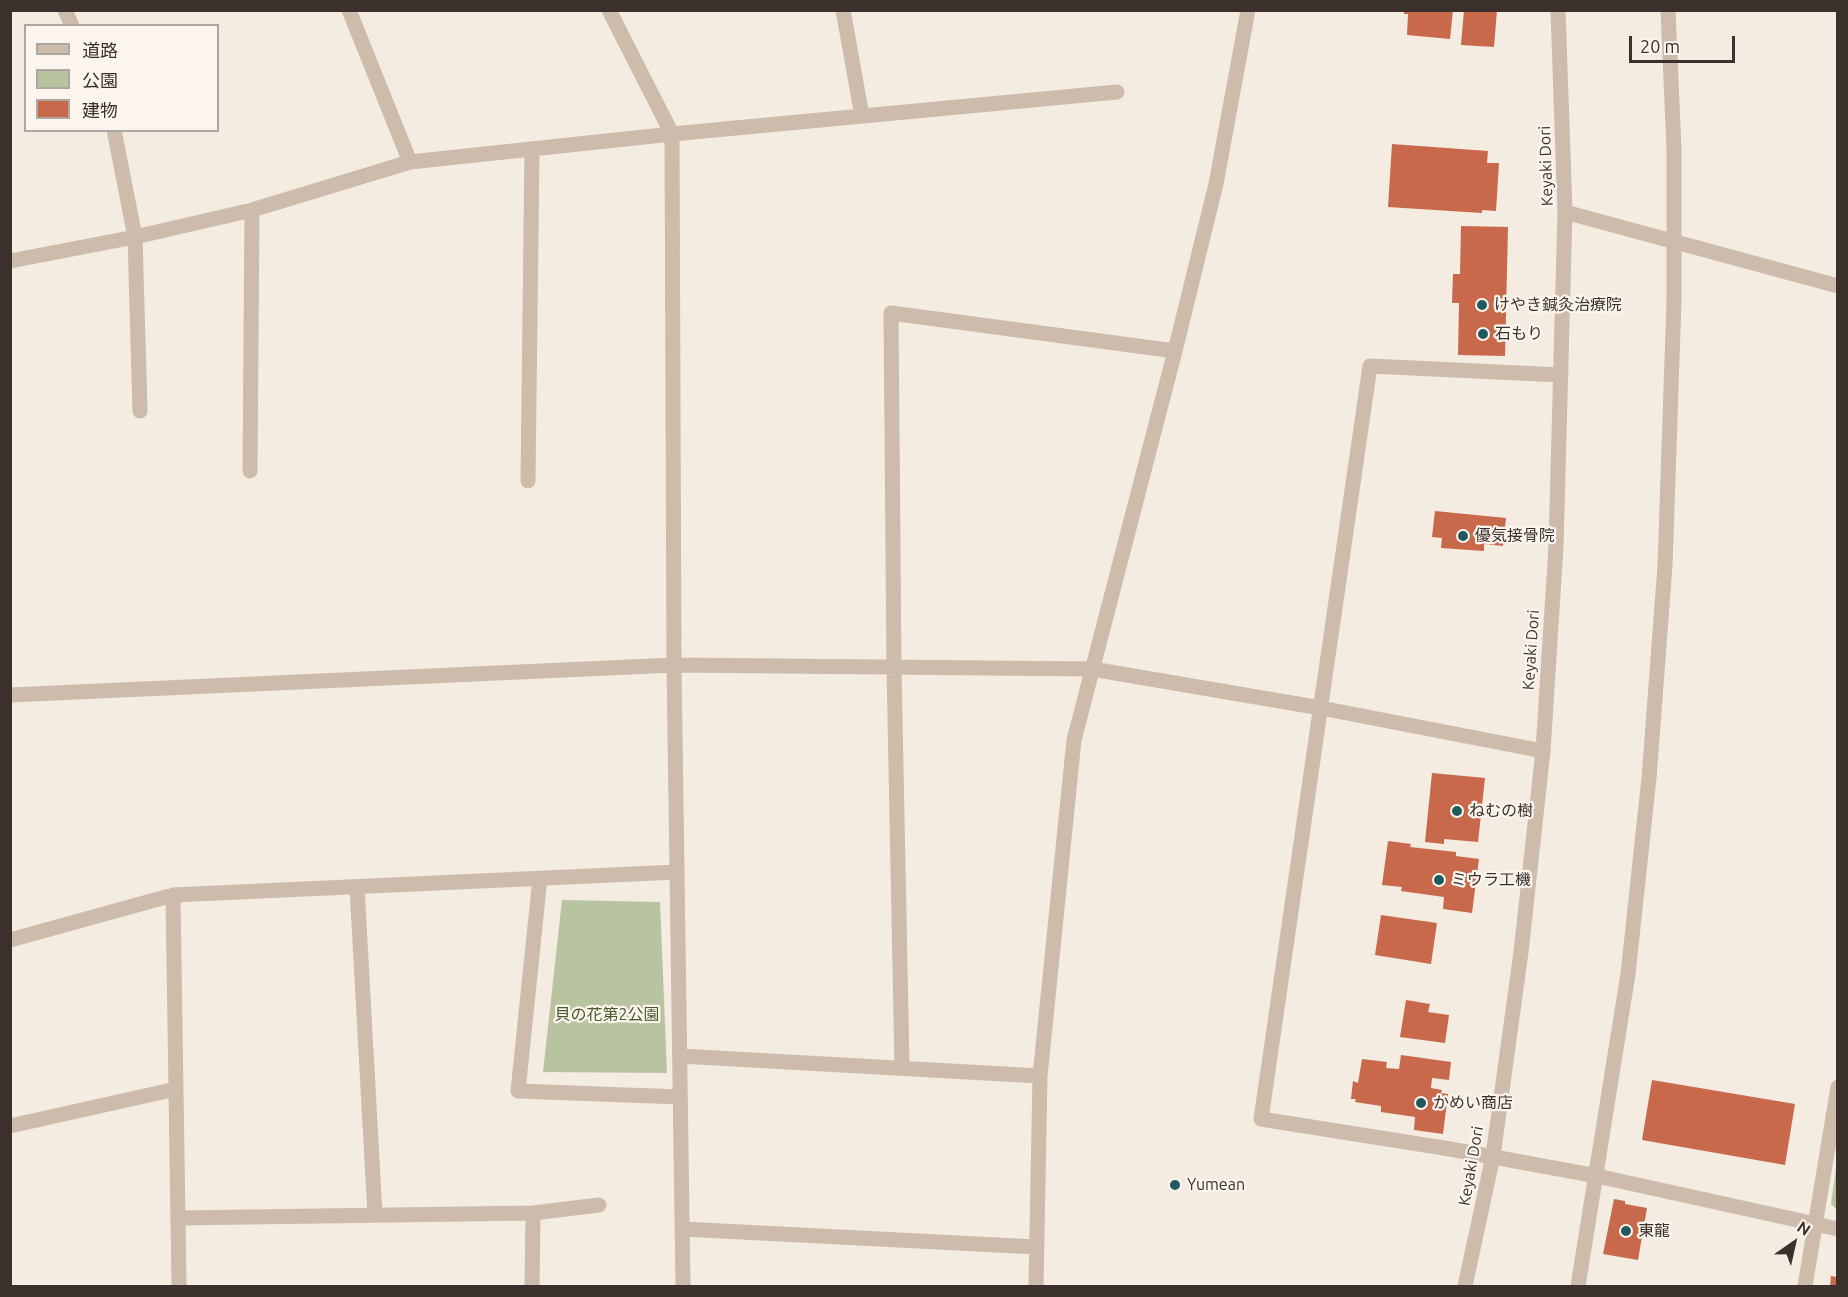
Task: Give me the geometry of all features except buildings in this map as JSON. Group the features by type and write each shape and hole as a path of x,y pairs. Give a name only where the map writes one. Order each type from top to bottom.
{"street":[{"path":"65,10 71,24"},
{"path":"349,10 410,162"},
{"path":"609,10 672,134 674,665 683,1287"},
{"path":"843,10 862,116"},
{"path":"1036,1287 1040,1076 1074,740 1216,184 1248,10"},
{"name":"Keyaki Dori","path":"1465,1287 1493,1156 1521,952 1543,751 1556,546 1562,375 1565,212 1558,10"},
{"path":"1578,1287 1628,974 1649,778 1665,566 1673,364 1674,241 1674,149 1668,10"},
{"path":"10,261 135,237 252,210 410,162 672,134 1117,92"},
{"path":"114,132 135,237 140,411"},
{"path":"528,481 532,149"},
{"path":"250,471 252,210"},
{"path":"1565,212 1838,286"},
{"path":"902,1067 894,667 891,312 1175,351"},
{"path":"1562,375 1370,366 1261,1119 1493,1156 1597,1176 1838,1229"},
{"path":"10,695 674,665 1092,669 1321,708 1543,751"},
{"path":"10,940 173,895 677,872"},
{"path":"540,878 518,1091 680,1097"},
{"path":"357,887 375,1215"},
{"path":"173,895 179,1287"},
{"path":"680,1056 1040,1076"},
{"path":"1805,1287 1838,1087"},
{"path":"10,1126 176,1089"},
{"path":"179,1218 533,1213 598,1205"},
{"path":"532,1287 533,1213"},
{"path":"682,1229 1037,1247"}],"green space":[{"name":"貝の花第2公園","path":"562,900 660,902 667,1073 543,1072"},
{"path":"1837,1161 1838,1210 1831,1204"}],"place":[{"name":"けやき鍼灸治療院","path":"1482,305"},
{"name":"石もり","path":"1483,334"},
{"name":"優気接骨院","path":"1463,536"},
{"name":"ねむの樹","path":"1457,811"},
{"name":"ミウラ工機","path":"1439,880"},
{"name":"かめい商店","path":"1421,1103"},
{"name":"Yumean","path":"1175,1185"},
{"name":"東龍","path":"1626,1231"}]}
